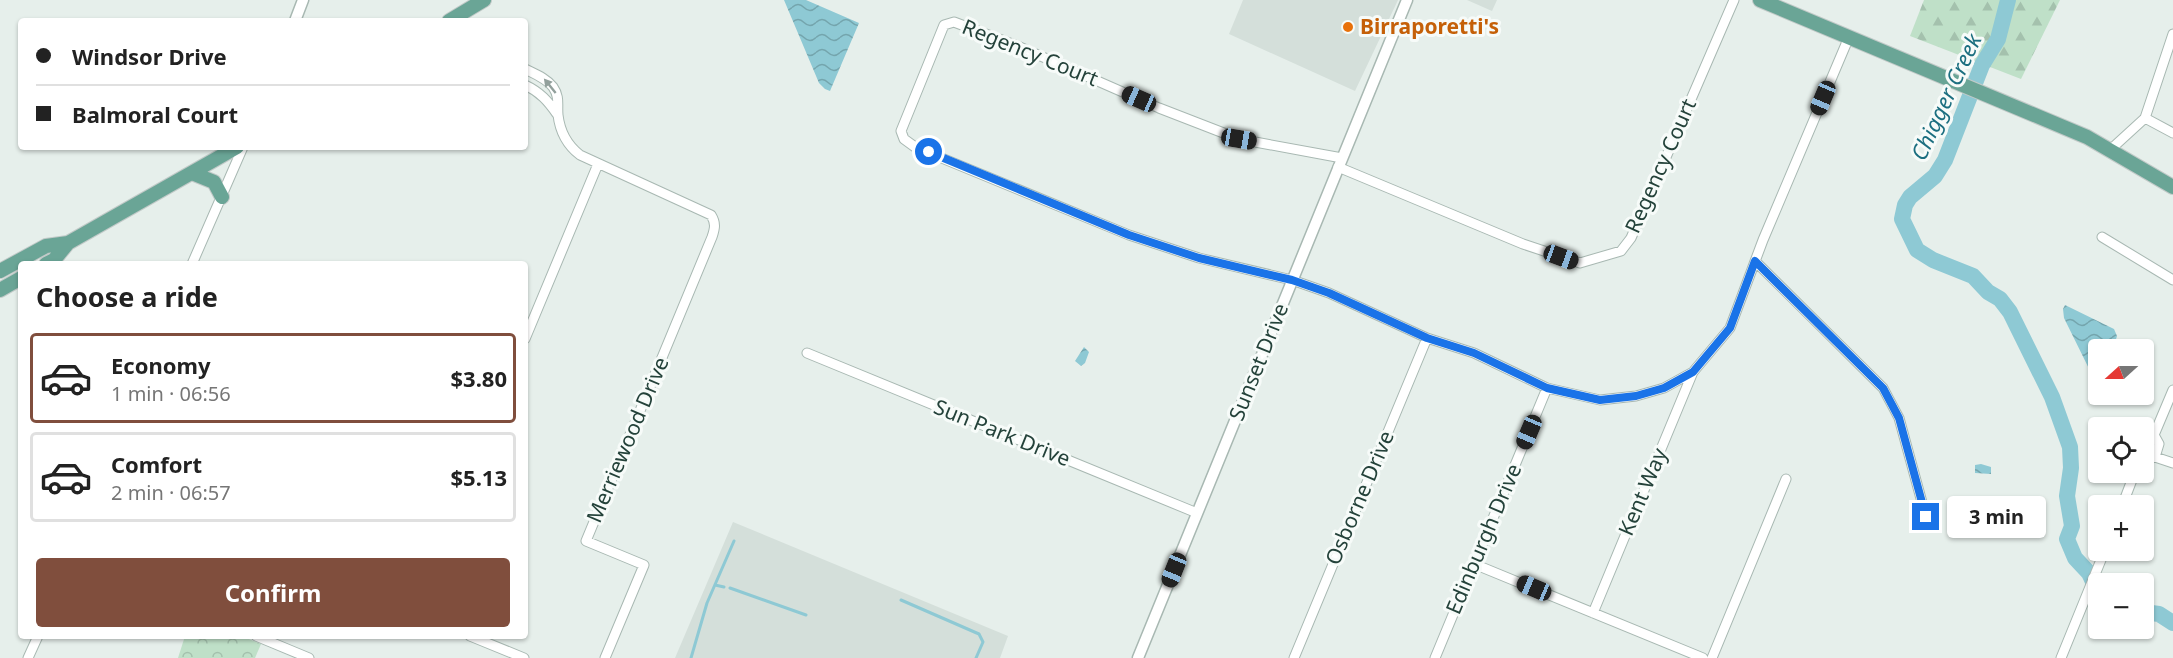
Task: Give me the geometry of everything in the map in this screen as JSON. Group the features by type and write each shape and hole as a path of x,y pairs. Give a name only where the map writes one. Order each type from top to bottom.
{"main road":[{"path":"455,18 484,0"},
{"path":"1760,0 2087,137 2173,187"},
{"path":"52,261 68,243 232,150"},
{"path":"192,173 214,182 222,197"},
{"path":"18,261 46,246 68,243"},
{"path":"0,271 18,261"},
{"path":"0,290 18,280"}],"street":[{"path":"295,18 303,0"},
{"name":"Sunset Drive","path":"1138,658 1407,0"},
{"name":"Regency Court","path":"1693,372 1664,388 1636,396 1600,400 1547,388 1474,353 1427,338 1329,293 1292,280 1199,258 1129,235 915,147 904,140 901,131 944,26 954,22 1020,47 1159,108 1239,139 1340,163 1524,244 1580,263 1620,251 1631,238 1734,0"},
{"path":"2110,150 2145,118 2173,34"},
{"path":"1693,372 1730,328 1755,261 1849,38"},
{"path":"528,70 540,76 553,87 559,101 557,114"},
{"path":"528,86 546,99 557,114 563,135 570,148 598,164 528,332"},
{"path":"2145,118 2173,133"},
{"path":"193,261 242,150"},
{"name":"Merriewood Drive","path":"598,164 711,214 715,229 586,541 644,565 605,658"},
{"path":"2102,237 2173,280"},
{"path":"1755,261 1883,388 1899,418 1926,517"},
{"name":"Osborne Drive","path":"1294,658 1427,338"},
{"name":"Sun Park Drive","path":"807,353 1197,513"},
{"name":"Kent Way","path":"1593,613 1693,372"},
{"name":"Edinburgh Drive","path":"1435,658 1547,388"},
{"path":"2154,450 2158,444 2154,435 2173,390"},
{"path":"2154,459 2173,463"},
{"path":"1712,658 1786,479"},
{"path":"2061,658 2101,561"},
{"path":"1474,564 1703,658"},
{"path":"28,658 37,639"},
{"path":"263,639 309,658"},
{"path":"477,639 524,658"}],"shaded area":[{"path":"1243,0 1398,0 1355,91 1229,34"},
{"path":"1467,0 1497,0 1492,11"},
{"path":"733,522 1008,636 1000,658 675,658"}],"green space":[{"path":"1924,0 2060,0 2021,79 1910,36"},
{"path":"184,639 249,639 261,644 255,658 178,658"}],"water":[{"path":"784,0 806,0 859,23 830,91 819,83"},
{"path":"2065,305 2114,329 2116,339 2088,339 2088,367 2064,318"},
{"path":"1084,347 1089,352 1085,363 1081,366 1075,361"},
{"path":"1975,465 1991,467 1991,474 1975,473"}],"waterway":[{"name":"Chigger Creek","path":"2008,0 1998,39 1982,65 1945,160 1935,176 1910,197 1905,205 1902,219 1917,250 1933,260 1973,276 1988,292 2000,299 2010,312 2052,397 2070,447 2071,468 2067,496 2072,526 2067,539 2075,558 2089,573"},
{"path":"691,658 707,603 734,541"},
{"path":"715,585 724,587"},
{"path":"730,588 806,615"},
{"path":"901,600 979,634 983,642 976,658"},
{"name":"Chigger Creek","path":"2154,613 2173,623"}],"place":[{"name":"Birraporetti's","path":"1348,27"}],"route":[{"path":"929,152 1129,235 1199,258 1292,280 1329,293 1427,338 1474,353 1547,388 1600,400 1636,396 1664,388 1693,372 1730,328 1755,261 1883,388 1899,418 1926,517"}]}
